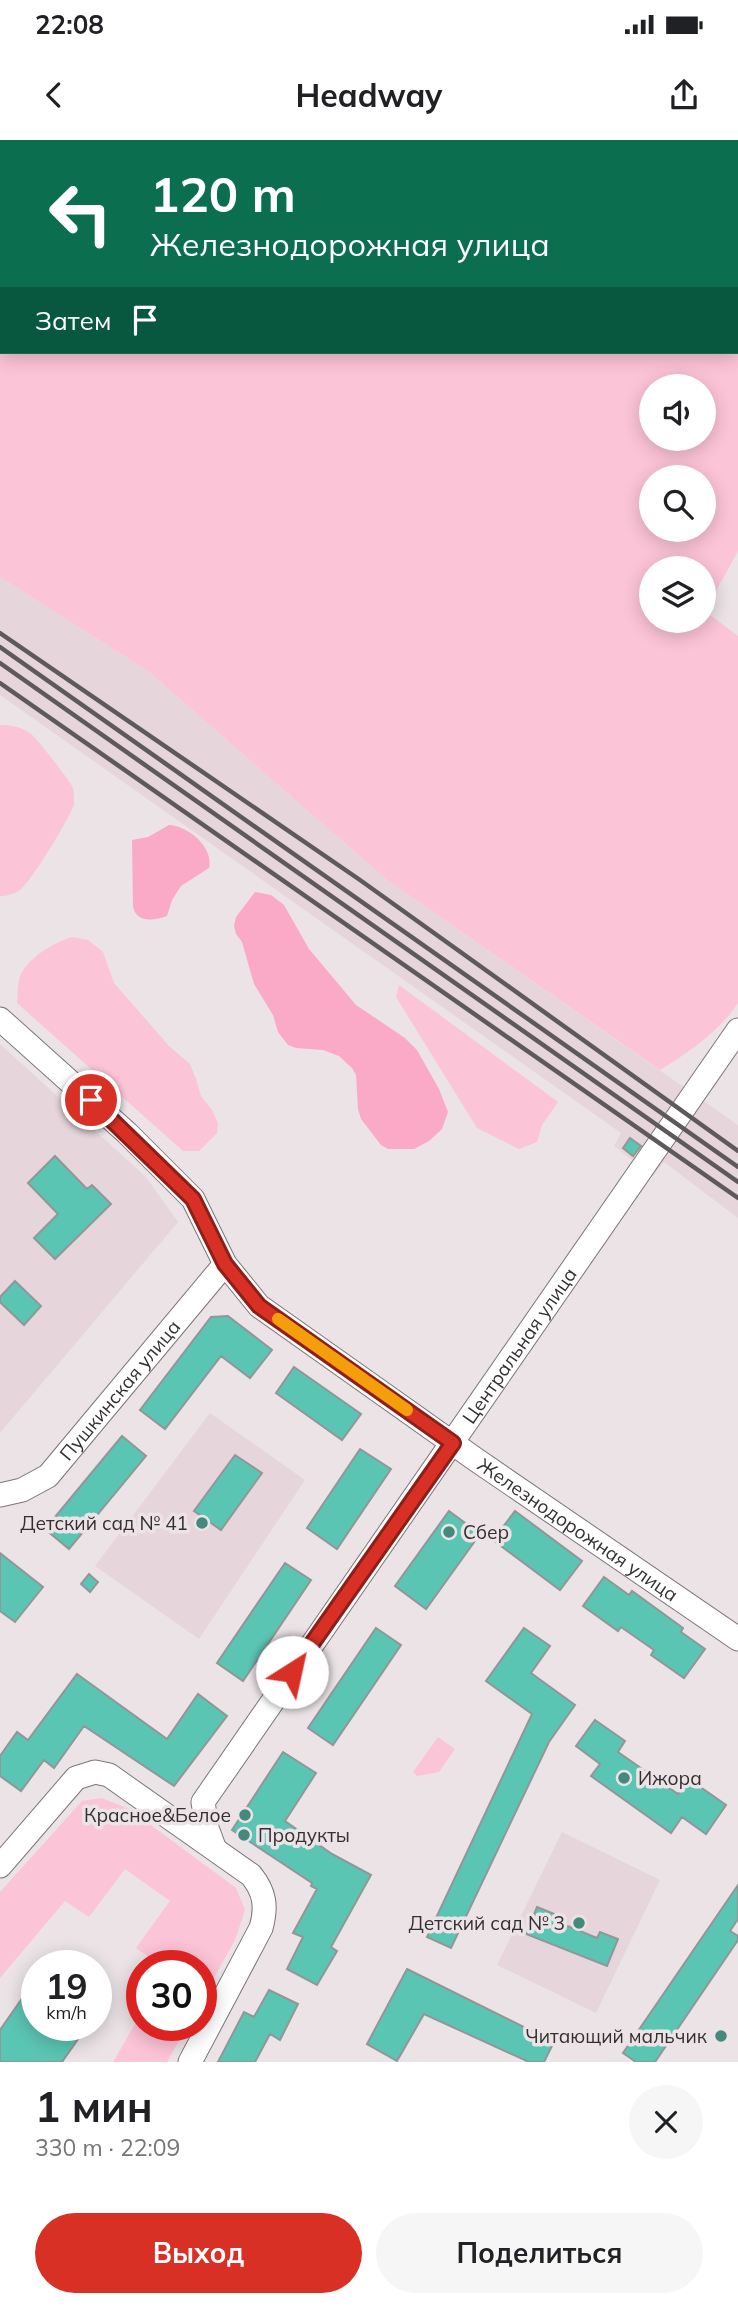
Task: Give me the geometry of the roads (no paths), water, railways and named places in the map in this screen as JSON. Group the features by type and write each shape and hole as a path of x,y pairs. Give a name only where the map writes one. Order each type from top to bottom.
{"street":[{"name":"Железнодорожная улица","path":"0,1018 127,1133 193,1199 225,1264 259,1306 738,1639"},
{"name":"Центральная улица","path":"203,1802 738,1030"},
{"name":"Пушкинская улица","path":"0,1495 22,1490 48,1476 225,1264"},
{"path":"0,1866 76,1778 96,1772 109,1775 148,1800 251,1875 260,1886 265,1899 261,1928 190,2062"},
{"path":"148,1800 171,1805 203,1802 207,1828 214,1847"}],"railway":[{"path":"0,633 360,880 738,1151"},
{"path":"0,647 738,1167"},
{"path":"0,663 738,1182"},
{"path":"0,683 738,1198"}],"place":[{"name":"Детский сад № 41","path":"202,1523"},
{"name":"Сбер","path":"449,1532"},
{"name":"Ижора","path":"624,1778"},
{"name":"Красное&Белое","path":"245,1815"},
{"name":"Продукты","path":"244,1835"},
{"name":"Детский сад № 3","path":"579,1923"},
{"name":"Читающий мальчик","path":"721,2036"}]}
